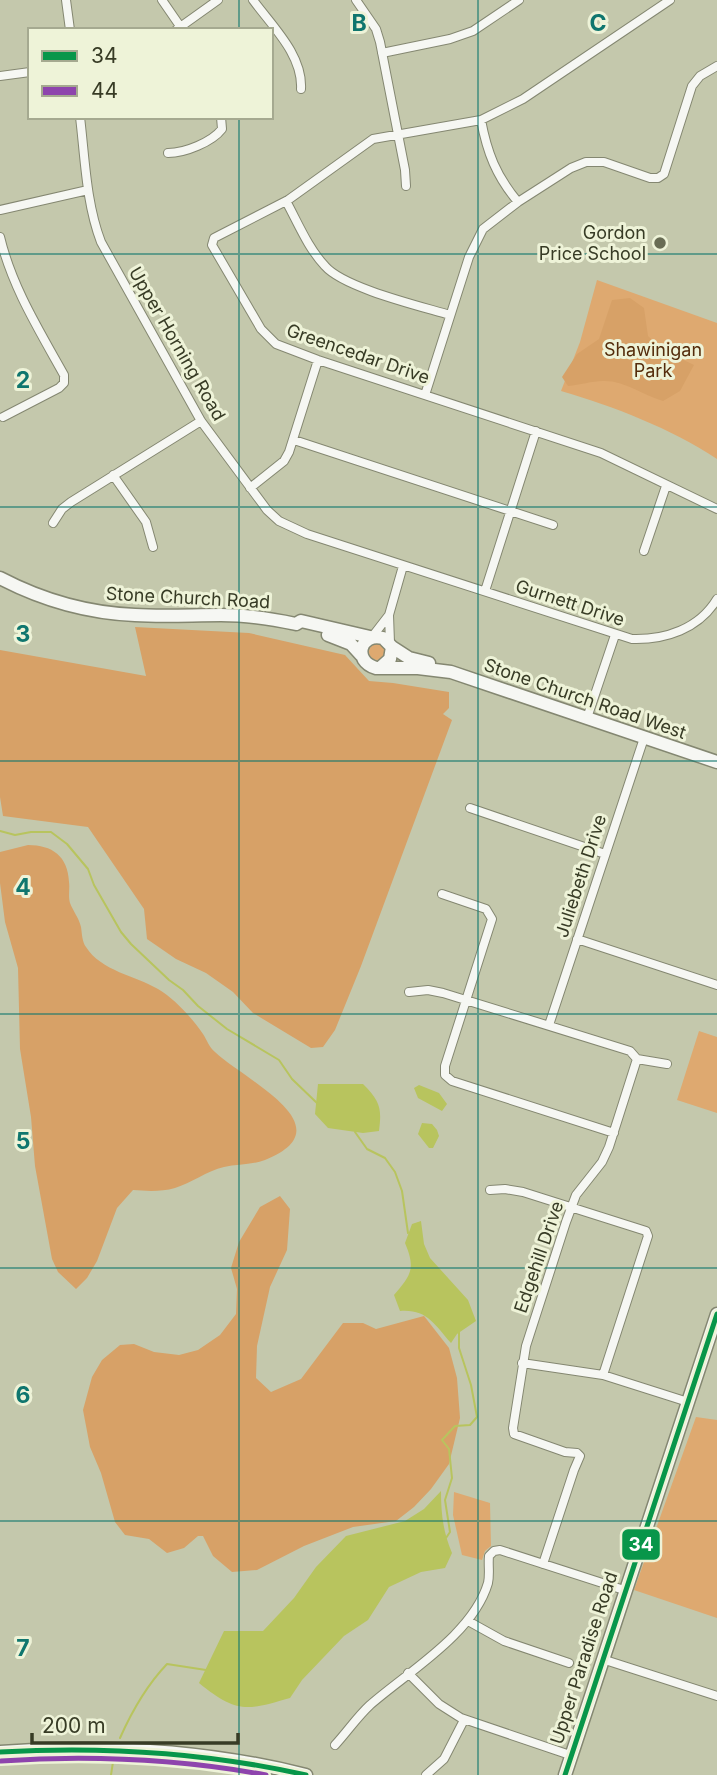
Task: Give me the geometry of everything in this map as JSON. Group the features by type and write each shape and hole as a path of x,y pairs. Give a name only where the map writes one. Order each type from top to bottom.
{"main road":[{"name":"Stone Church Road","path":"0,578 53,600 102,612 133,615 243,616 296,624 301,621 371,637"},
{"name":"Stone Church Road","path":"296,624 299,628 344,640 361,655"},
{"path":"371,637 381,637 403,655 435,665 441,670 368,665 361,655 362,645 371,637"},
{"path":"381,667 390,659 391,645"},
{"name":"Stone Church Road West","path":"441,670 717,762"},
{"name":"Upper Paradise Road","path":"565,1775 717,1314"},
{"path":"0,1752 82,1748 143,1750 203,1755 306,1775"}],"street":[{"path":"66,0 69,28"},
{"path":"162,0 179,28"},
{"path":"181,28 218,0"},
{"path":"253,0 273,28"},
{"path":"356,0 376,29 406,186"},
{"path":"382,53 450,39 473,31 519,0"},
{"name":"Greencedar Drive","path":"670,0 523,99 481,120 373,139 286,201 214,238 212,245 261,329 276,344 317,360 601,453 717,509"},
{"path":"273,28 295,59 300,73 301,89"},
{"path":"425,394 475,242 483,229 517,202 571,168 586,162 604,162 650,178 658,178 664,174 692,86 700,76 717,66"},
{"path":"0,76 28,72"},
{"name":"Upper Horning Road","path":"80,119 94,221 101,242 201,421 250,488 279,521 307,534 403,566"},
{"path":"168,153 177,153 216,137 222,129 221,119"},
{"path":"481,120 491,160 517,202"},
{"path":"0,210 89,190"},
{"path":"286,201 310,246 326,268 343,279 450,315"},
{"path":"0,237 17,289 64,375 64,383 59,388 3,417"},
{"path":"250,488 284,461 294,440 317,360"},
{"path":"53,523 62,509 201,421"},
{"path":"485,591 536,431"},
{"path":"294,440 553,525"},
{"path":"113,475 146,522 153,547"},
{"path":"644,551 666,486"},
{"path":"391,645 389,614 403,566"},
{"name":"Gurnett Drive","path":"403,566 632,639 650,640 667,636 702,618 717,599"},
{"path":"371,637 389,614"},
{"path":"587,718 615,635"},
{"name":"Juliebeth Drive","path":"549,1025 644,738"},
{"path":"470,808 605,854"},
{"path":"442,894 486,909 491,915 491,923 445,1066 445,1075 452,1081 614,1133"},
{"path":"578,939 717,985"},
{"path":"409,992 434,991 630,1051 637,1059 667,1064"},
{"name":"Edgehill Drive","path":"543,1564 580,1456 514,1434 522,1363 572,1207 582,1186 602,1162 637,1059"},
{"path":"490,1190 523,1192 646,1231 648,1236 603,1375"},
{"path":"522,1363 603,1375 688,1402"},
{"path":"335,1745 364,1710 468,1620 489,1580 488,1562 491,1553 500,1550 624,1590"},
{"path":"468,1620 504,1641 569,1663"},
{"path":"602,1659 717,1696"},
{"path":"408,1673 439,1704 464,1720 570,1755"},
{"path":"426,1775 444,1759 464,1720"}],"green space":[{"name":"Shawinigan Park","path":"597,280 717,323 717,459 642,419 561,391 580,342"},
{"path":"630,298 644,308 648,336 663,350 694,365 680,391 663,401 610,381 568,386 562,377 577,354 599,339 612,300"},
{"path":"135,627 249,633 345,655 369,681 449,692 449,708 443,714 452,720 361,966 335,1030 323,1047 311,1048 253,1013 233,992 206,973 176,959 147,939 144,909 88,827 3,816 0,797 0,650 146,676"},
{"path":"374,644 380,644 385,652 383,658 374,660 369,655 369,649"},
{"path":"28,845 51,850 66,865 70,903 80,924 85,945 92,955 100,962 149,984 171,998 194,1022 213,1050 282,1104 293,1119 296,1133 288,1147 265,1160 218,1169 170,1189 133,1190 117,1208 97,1261 87,1278 76,1289 58,1272 52,1259 35,1166 31,1117 20,1049 18,968 5,922 0,883 0,852"},
{"path":"699,1031 717,1037 717,1113 677,1100"},
{"path":"280,1196 290,1209 287,1250 270,1287 257,1346 256,1378 271,1392 301,1379 343,1323 363,1323 376,1329 424,1316 449,1348 457,1378 460,1418 449,1464 431,1489 396,1521 353,1527 304,1546 257,1570 232,1572 213,1556 203,1536 198,1536 184,1548 167,1553 149,1539 125,1535 115,1522 101,1473 90,1447 83,1410 92,1377 102,1360 120,1345 134,1344 154,1352 179,1355 198,1350 220,1335 236,1314 237,1289 231,1268 239,1242 260,1207"},
{"path":"696,1417 717,1420 717,1618 634,1590"},
{"path":"454,1492 490,1503 491,1546 485,1551 482,1560 462,1555 453,1515"}],"shaded area":[{"path":"318,1084 363,1084 379,1105 379,1131 363,1133 328,1128 315,1114"},
{"path":"419,1085 439,1093 447,1104 442,1111 418,1098 414,1088"},
{"path":"422,1123 432,1124 437,1130 439,1136 433,1148 429,1148 418,1134"},
{"path":"421,1221 424,1244 430,1258 468,1300 476,1321 457,1334 451,1343 424,1315 400,1311 394,1295 410,1271 410,1259 405,1243 412,1224"},
{"path":"441,1491 443,1522 452,1553 445,1568 421,1572 389,1587 368,1620 344,1636 302,1680 290,1698 242,1707 223,1700 199,1683 224,1631 263,1631 294,1598 316,1567 346,1536 405,1521 424,1509"}],"waterway":[{"path":"0,831 15,835 51,832 67,844 88,869 94,885 131,944 227,1029 279,1060 292,1079 318,1104"},
{"path":"355,1132 367,1149 385,1158 395,1172 402,1191 408,1233"},
{"path":"446,1538 450,1532 445,1500 452,1478 449,1449 442,1440 455,1426 470,1425 477,1417 471,1385 459,1348 459,1331"},
{"path":"120,1738 140,1699 167,1664 206,1670"},
{"path":"111,1775 113,1762"}],"transit line":[{"name":"34","path":"565,1775 717,1314"},
{"name":"34","path":"0,1752 77,1750 154,1753 230,1761 306,1775"},
{"name":"44","path":"1,1761 68,1758 134,1760 200,1765 266,1775"}],"place":[{"name":"Gordon Price School","path":"660,243"}]}
